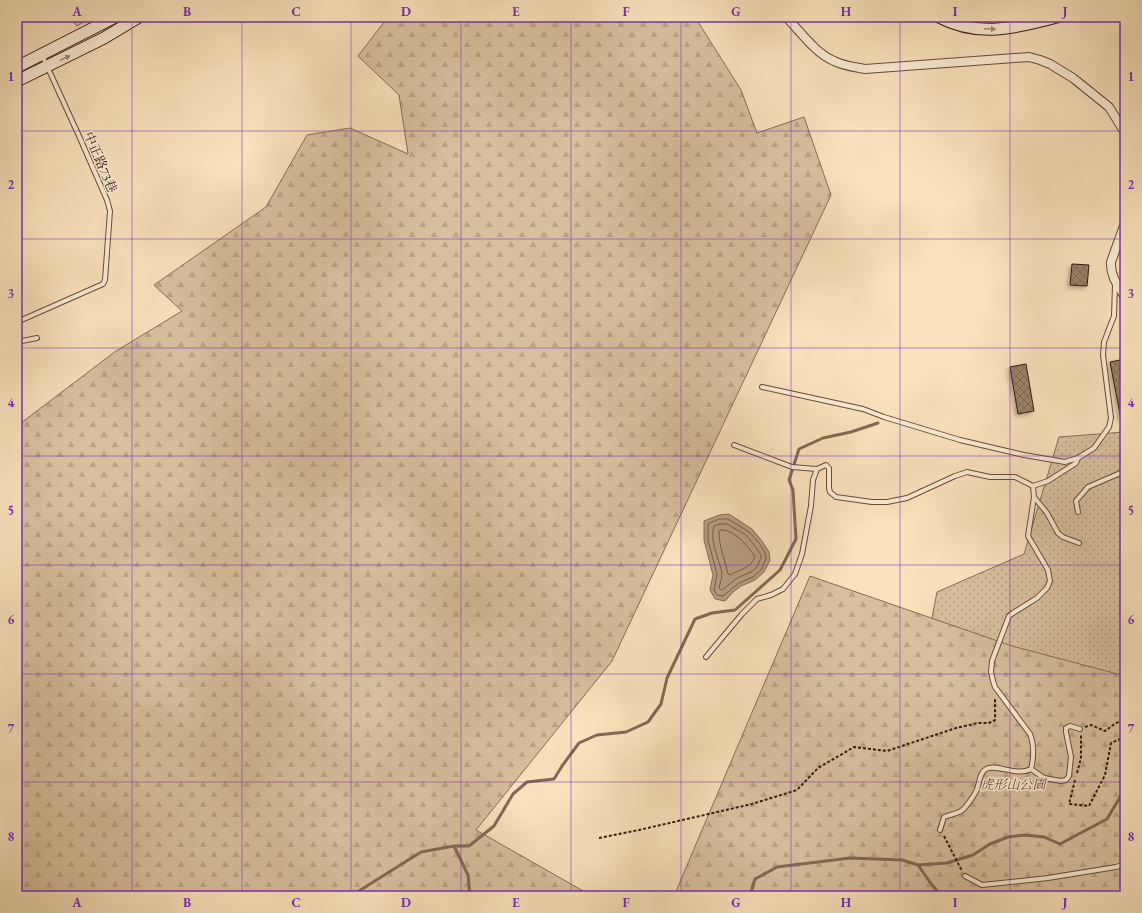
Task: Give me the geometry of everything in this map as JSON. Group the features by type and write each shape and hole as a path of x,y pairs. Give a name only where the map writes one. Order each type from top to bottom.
{"main road":[{"path":"17,68 115,17"},
{"path":"17,81 104,38 139,17"},
{"path":"939,17 954,23 977,29 995,30 1012,28 1057,17"}],"street":[{"path":"786,17 825,57 847,66 865,68 1029,57 1040,60 1050,64 1073,78 1108,107 1125,133"},
{"path":"1125,223 1110,268 1115,282 1125,297"}],"lane":[{"name":"中正路73巷","path":"17,322 103,284 105,280 110,211 107,200 42,54"},
{"path":"762,387 863,409 884,417 960,440 1024,455 1065,462 1078,458 1094,448 1109,427 1111,418 1103,355 1104,342 1114,316 1115,282"},
{"path":"17,342 37,338"},
{"path":"734,445 792,467 816,469 826,465 829,468 828,488 836,497 872,502 887,502 907,498 967,472 990,477 1015,477 1033,486 1048,481 1071,467 1076,463 1078,458"},
{"path":"706,657 742,614 757,599 771,596 783,589 795,574 803,547 816,469"},
{"path":"1078,512 1076,501 1088,487 1125,471"},
{"path":"1031,769 1032,740 1030,734 995,686 991,672 992,661 1010,616 1037,598 1047,588 1050,581 1048,570 1028,536 1034,497 1033,486"},
{"path":"1034,497 1047,512 1058,533 1079,543"},
{"path":"1031,769 1044,778 1061,781 1066,780 1069,776 1071,757 1066,728 1070,726 1080,729"},
{"path":"940,830 944,817 962,811 977,790 980,776 985,770 992,768 1026,772 1031,769"},
{"path":"965,876 982,885 1048,878 1116,867 1125,864"}],"path":[{"path":"599,838 752,804 797,790 818,768 854,747 887,751 963,726 978,723 989,723 995,720 995,686"},
{"path":"1080,729 1091,725 1105,731 1116,723 1125,720"},
{"path":"1069,804 1089,806 1105,775 1111,743 1125,737"},
{"path":"940,830 965,876"}],"green space":[{"path":"69,17 92,17 77,26"},
{"path":"388,17 550,17 569,19 695,17 741,90 757,133 804,117 831,195 612,661 476,830 592,896 17,896 17,426 116,351 182,311 154,285 266,207 307,135 350,128 408,154 399,95 358,56"},
{"name":"虎形山公園","path":"1125,432 1125,896 894,814 937,592 1024,554 1059,437"},
{"path":"810,576 1012,646 1125,676 1125,896 674,896"}],"water":[{"path":"729,514 752,529 769,552 770,560 764,572 755,580 741,586 725,601 715,599 710,590 713,575 704,540 704,521 719,515"}],"building":[{"path":"1072,264 1089,265 1087,286 1070,285"},
{"path":"1125,359 1125,419 1121,419 1110,362"},
{"path":"1026,364 1034,411 1018,414 1010,367"}],"waterway":[{"path":"454,846 469,846 494,826 513,794 527,782 554,779 579,743 597,735 626,732 648,722 661,704 667,678 695,619 712,613 735,610 780,570 796,539 793,490 789,480 799,449 823,438 851,432 878,423"},
{"path":"918,865 947,863 973,855 990,844 1008,837 1025,835 1044,837 1060,844 1107,819 1125,789"},
{"path":"351,896 421,852 454,846 468,875 470,896"},
{"path":"750,896 755,879 777,867 850,858 902,860 918,865 942,896"}]}
